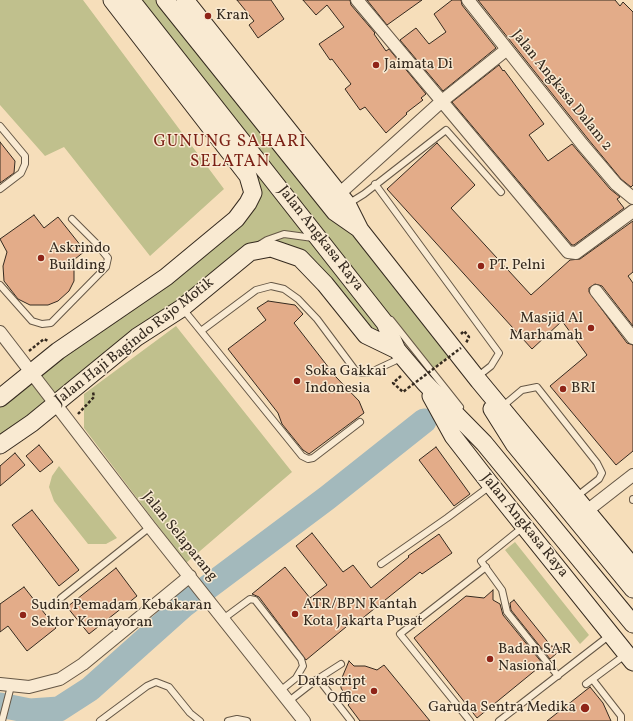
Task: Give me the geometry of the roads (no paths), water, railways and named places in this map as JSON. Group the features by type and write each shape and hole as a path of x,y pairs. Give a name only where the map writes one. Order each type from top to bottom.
{"main road":[{"name":"Jalan Angkasa Raya","path":"31,373 58,352 166,277 236,219 245,209 253,193 248,176 223,141 112,0"},
{"name":"Jalan Angkasa Raya","path":"131,0 386,323 401,354 425,383 484,443 633,624"},
{"name":"Jalan Angkasa Raya","path":"165,0 203,49 341,203"},
{"name":"Jalan Angkasa Raya","path":"185,0 341,203 360,230 501,408 588,510 633,567"},
{"path":"203,49 205,25"},
{"path":"169,73 196,81"},
{"path":"223,141 226,120"},
{"name":"Jalan Angkasa Raya","path":"250,252 271,248 300,258 325,284 366,335 401,354"},
{"name":"Jalan Haji Bagindo Rajo Motik","path":"0,445 32,423 137,337 182,308 250,252"},
{"path":"0,398 31,373"},
{"name":"Jalan Angkasa Raya","path":"478,379 497,419 514,444 633,589"},
{"name":"Jalan Angkasa Raya","path":"425,383 450,431 490,485 525,526 630,658"}],"street":[{"path":"357,0 568,252 576,253 633,211"},
{"name":"Jalan Angkasa Dalam 2","path":"468,0 506,50 616,184 633,198"},
{"path":"341,203 442,101 506,50"},
{"path":"596,291 633,338"},
{"name":"Jalan Selaparang","path":"0,332 150,526 304,721"},
{"path":"588,510 633,475"},
{"path":"7,688 29,687 60,679 83,664 190,576"}],"lane":[{"path":"0,126 25,156 25,164 21,173 0,189"},
{"path":"341,203 375,184 446,130 501,192"},
{"path":"375,184 499,353 491,366 478,379"},
{"path":"0,285 32,321 42,324 51,323 106,267 108,258 72,218"},
{"path":"250,252 266,240 284,234 308,237 323,242 333,249 465,413 484,443"},
{"path":"201,331 256,290 271,286 284,289 298,299 317,319 355,370 361,373 370,372 401,354"},
{"path":"182,308 302,456 308,459 313,458 360,422"},
{"path":"501,408 522,390 537,387 597,463 602,473 599,479 576,497"},
{"path":"381,564 447,518 490,485"},
{"path":"61,598 150,526"},
{"path":"525,526 481,561 502,590 507,612 558,676"},
{"path":"470,721 400,634 486,567"},
{"path":"224,619 250,598 255,600 300,658 304,666 296,678 280,690"},
{"path":"498,721 611,635"},
{"path":"586,684 630,658"},
{"path":"288,701 341,664"},
{"path":"316,680 320,681 351,721"},
{"path":"593,680 621,716 621,721"},
{"path":"100,721 147,686 156,682 169,687 190,713 200,721"},
{"path":"2,721 7,688"},
{"path":"228,721 236,718 247,721"}],"waterway":[{"path":"0,705 30,711 59,709 90,689 184,605 327,498 424,421"}],"place":[{"name":"Kran","path":"208,16"},
{"name":"Jaimata Di","path":"376,65"},
{"name":"Askrindo Building","path":"41,258"},
{"name":"PT. Pelni","path":"481,266"},
{"name":"Masjid Al Marhamah","path":"591,328"},
{"name":"Soka Gakkai Indonesia","path":"297,381"},
{"name":"BRI","path":"563,389"},
{"name":"ATR/BPN Kantah Kota Jakarta Pusat","path":"295,614"},
{"name":"Sudin Pemadam Kebakaran Sektor Kemayoran","path":"23,615"},
{"name":"Badan SAR Nasional","path":"490,659"},
{"name":"Datascript Office","path":"374,691"},
{"name":"Garuda Sentra Medika","path":"585,708"}],"district":[{"name":"GUNUNG SAHARI SELATAN","path":"230,153"}]}
